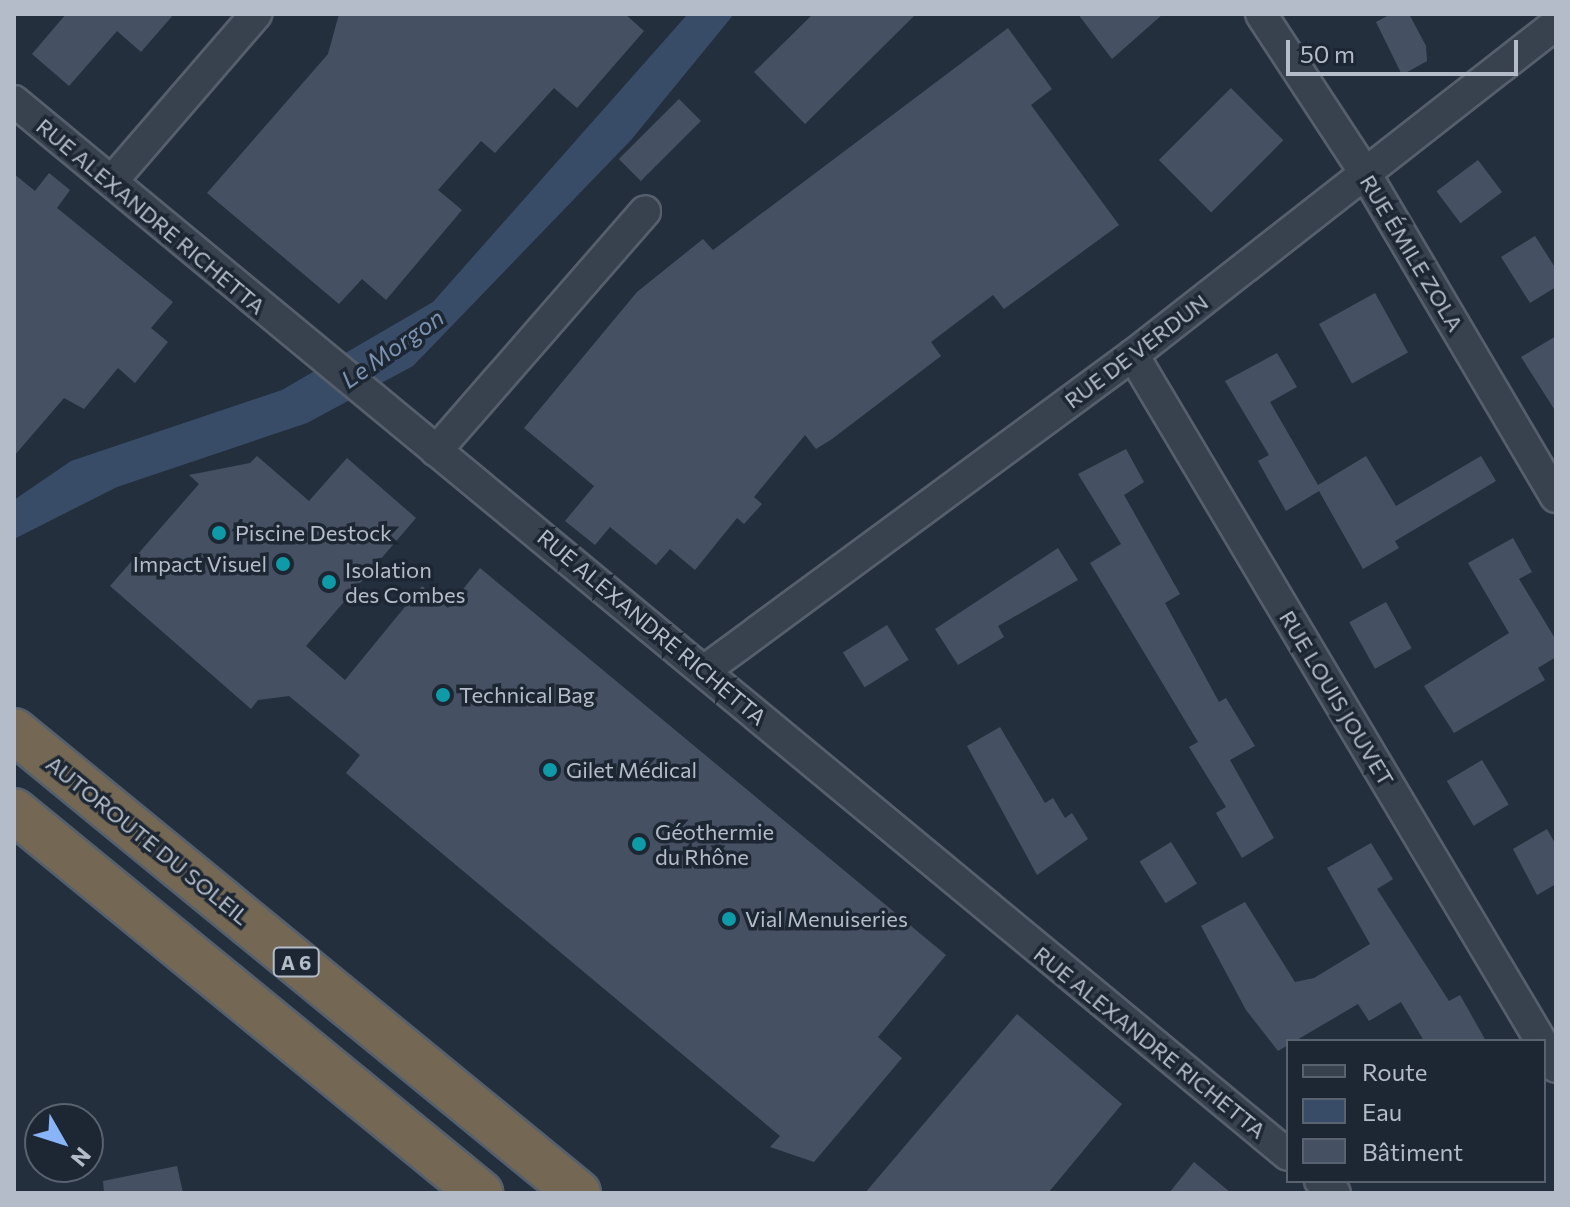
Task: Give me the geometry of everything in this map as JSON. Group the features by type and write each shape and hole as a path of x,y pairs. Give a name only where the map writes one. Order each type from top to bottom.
{"highway":[{"name":"AUTOROUTE DU SOLEIL","path":"14,731 578,1193"},
{"path":"14,811 480,1193"}],"street":[{"path":"112,181 256,14"},
{"name":"RUE ÉMILE ZOLA","path":"1261,14 1365,173 1556,497"},
{"name":"RUE DE VERDUN","path":"708,668 1133,355 1556,24"},
{"name":"RUE ALEXANDRE RICHETTA","path":"14,101 314,353 708,668 850,797 1286,1153"},
{"path":"436,451 645,211"},
{"name":"RUE LOUIS JOUVET","path":"1133,355 1540,1039"}],"water":[{"name":"Le Morgon","path":"734,14 631,140 413,366 307,423 117,487 14,539 14,500 71,461 282,390 433,302 686,16"}],"building":[{"path":"66,14 174,14 141,52 117,31 69,86 32,54"},
{"path":"339,14 625,14 644,31 577,108 554,88 495,153 481,141 438,190 462,210 386,300 362,279 339,304 207,193 328,54"},
{"path":"813,14 916,14 805,124 754,72"},
{"path":"1078,14 1163,14 1112,59"},
{"path":"1391,14 1409,14 1426,46 1427,61 1402,75 1376,22"},
{"path":"1008,28 1052,89 1031,105 1119,225 1004,309 993,295 931,342 941,356 832,439 816,449 805,435 754,497 762,504 744,524 737,518 695,570 670,549 656,565 610,527 595,545 565,521 594,486 524,428 637,292 703,239 713,250"},
{"path":"1231,88 1283,140 1211,212 1159,160"},
{"path":"679,99 701,121 641,181 619,159"},
{"path":"1478,160 1502,192 1461,223 1436,191"},
{"path":"49,173 70,190 57,208 173,302 151,328 168,342 135,383 118,368 84,409 64,398 14,456 14,174 35,191"},
{"path":"1535,236 1556,269 1556,287 1530,303 1501,257"},
{"path":"1375,293 1408,352 1352,384 1319,324"},
{"path":"1556,336 1556,412 1521,357"},
{"path":"1277,353 1297,387 1270,402 1318,485 1366,456 1396,506 1481,456 1496,481 1395,541 1399,548 1363,569 1319,491 1286,511 1258,461 1269,455 1225,381"},
{"path":"1126,449 1144,482 1124,495 1180,594 1165,603 1219,702 1226,698 1255,746 1230,760 1274,838 1242,858 1216,813 1226,807 1189,747 1198,742 1090,563 1121,544 1078,474"},
{"path":"257,456 309,501 347,458 416,518 306,646 345,680 422,586 448,608 480,568 946,955 878,1037 902,1058 814,1162 770,1147 780,1136 346,773 360,755 289,696 258,700 251,709 110,586 199,484 189,475 250,463"},
{"path":"1513,538 1532,572 1519,579 1556,640 1556,657 1538,668 1545,680 1454,733 1424,686 1509,633 1468,563"},
{"path":"1058,548 1078,580 998,626 1004,637 958,665 935,629"},
{"path":"1386,602 1412,648 1375,669 1349,622"},
{"path":"887,625 909,660 865,687 843,653"},
{"path":"1000,727 1045,803 1053,798 1065,818 1072,813 1088,839 1037,875 967,746"},
{"path":"1482,760 1509,805 1474,826 1447,781"},
{"path":"1547,829 1556,845 1556,884 1537,895 1513,849"},
{"path":"1171,842 1197,884 1166,903 1140,862"},
{"path":"1371,843 1393,879 1377,889 1449,1001 1460,995 1485,1039 1423,1039 1401,1002 1369,1021 1358,1004 1298,1039 1286,1039 1286,1046 1278,1051 1246,1010 1201,926 1245,902 1295,982 1314,978 1370,944 1327,868"},
{"path":"1017,1014 1122,1104 1048,1193 865,1193"},
{"path":"1194,1162 1231,1193 1169,1193"},
{"path":"177,1166 183,1193 104,1193 104,1181"}],"place":[{"name":"Piscine Destock","path":"219,533"},
{"name":"Impact Visuel","path":"283,564"},
{"name":"Isolation des Combes","path":"329,582"},
{"name":"Technical Bag","path":"443,695"},
{"name":"Gilet Médical","path":"550,770"},
{"name":"Géothermie du Rhône","path":"639,844"},
{"name":"Vial Menuiseries","path":"729,919"}]}
